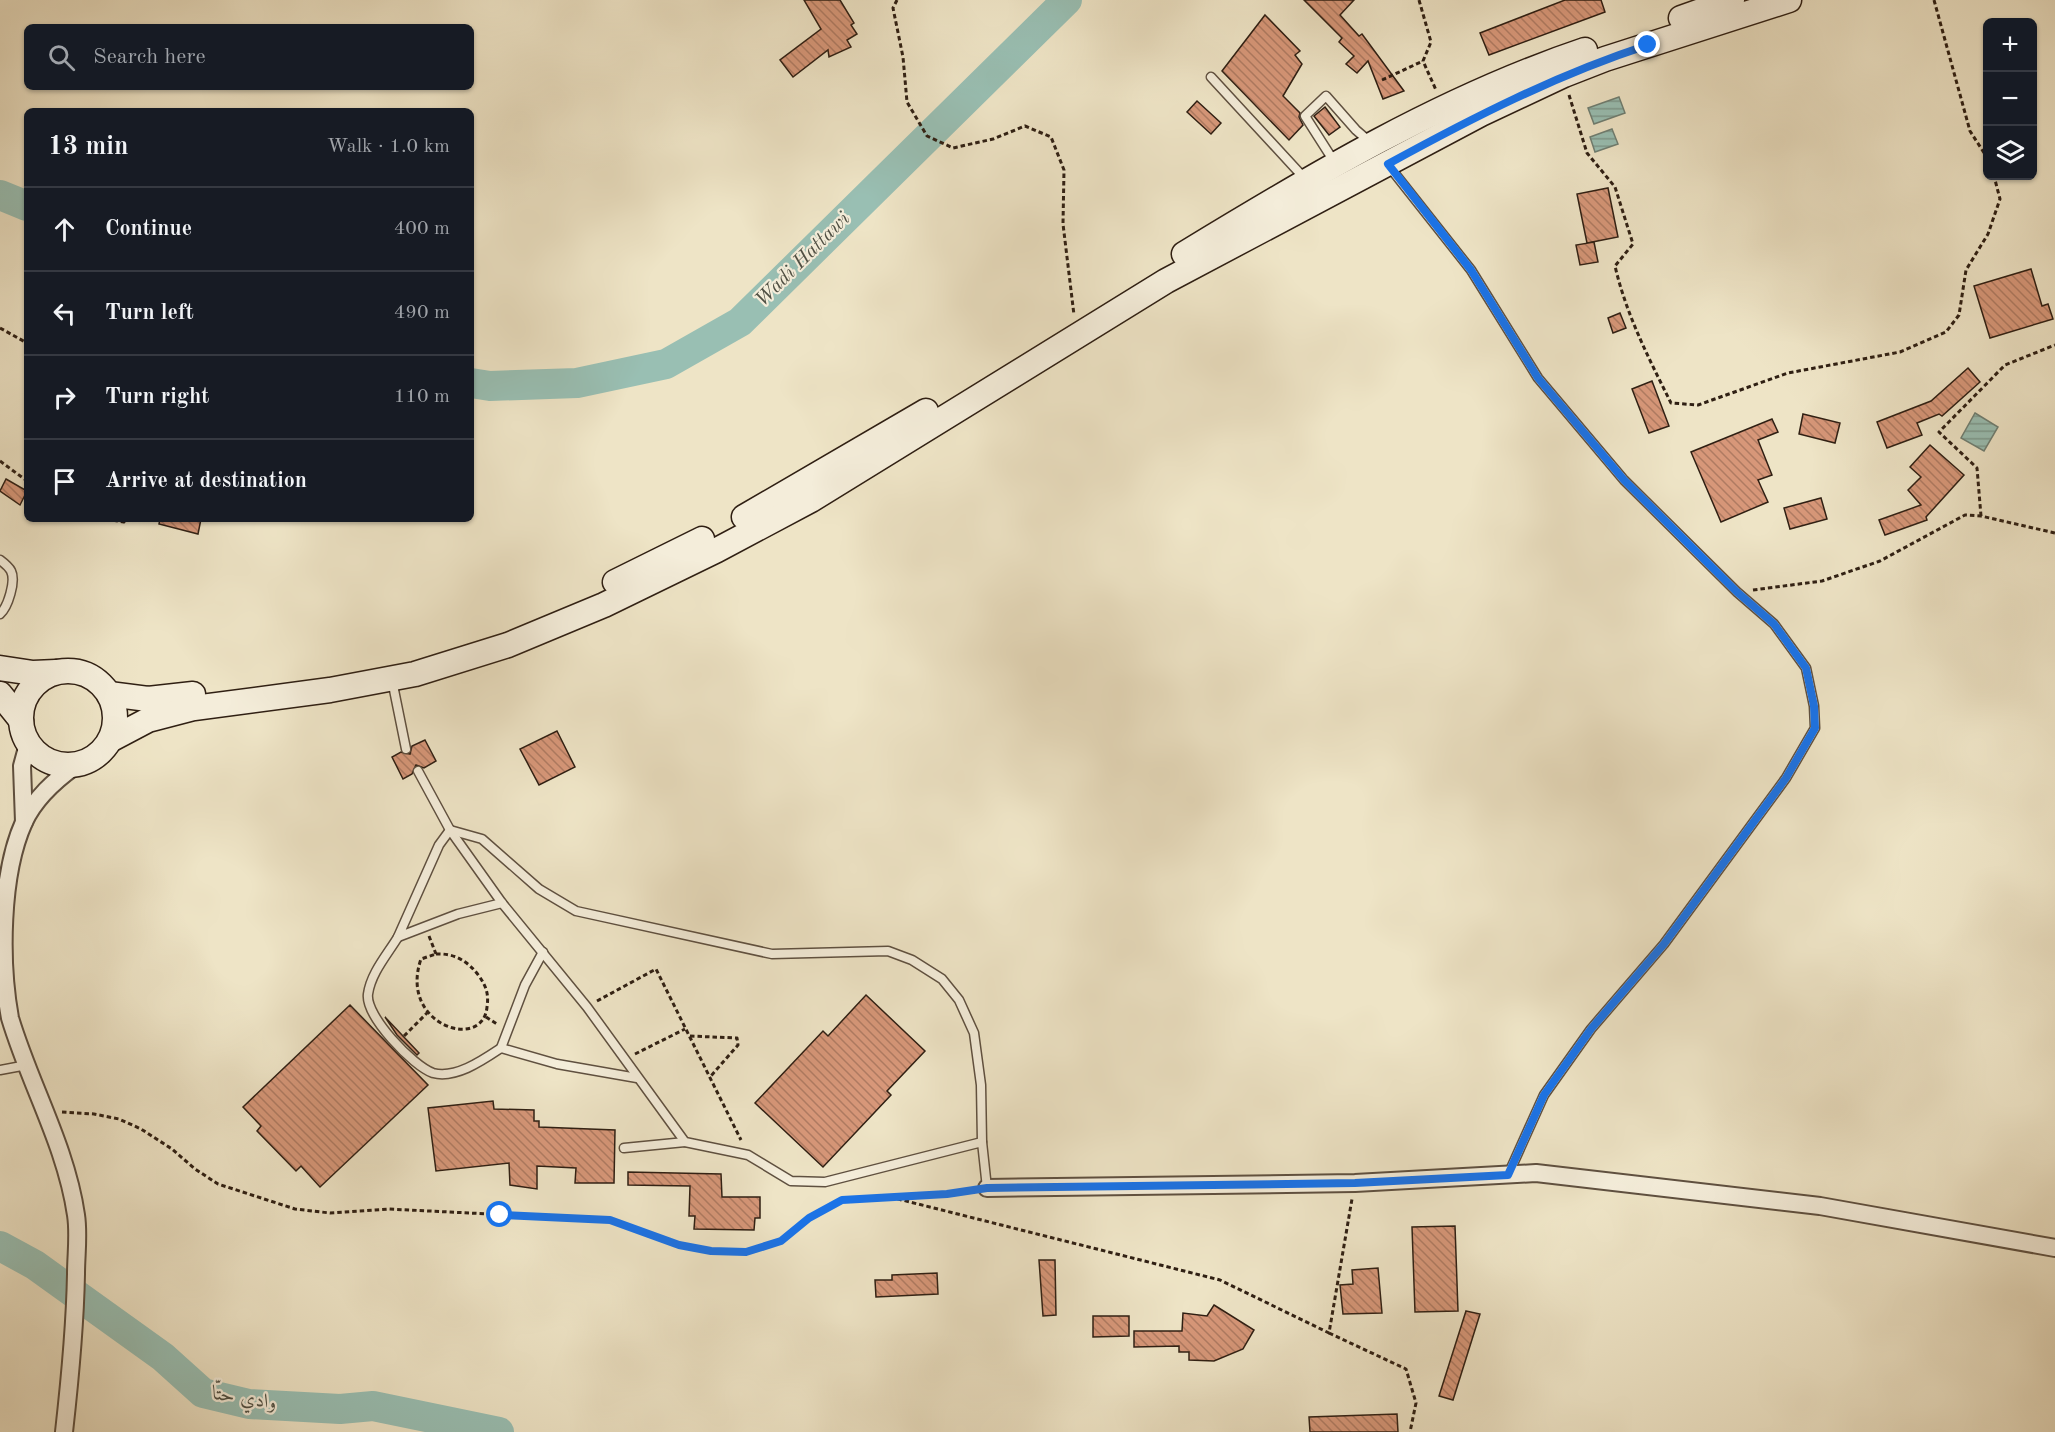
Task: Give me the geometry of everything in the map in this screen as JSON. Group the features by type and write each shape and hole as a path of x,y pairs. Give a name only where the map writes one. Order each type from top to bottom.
{"main road":[{"path":"112,739 148,720 194,708 392,679 462,661 508,645 604,605 717,550 830,489 1166,281 1380,154 1444,108 1559,59 1732,0"},
{"path":"109,694 148,699 343,674 415,658 504,630 601,590 718,531 842,462 1335,163 1380,154 1480,114 1564,75 1789,0"},
{"path":"0,668 33,673 71,671 86,674 99,682 109,694 115,708 116,724 112,739 103,752 90,761 75,766 57,765 40,757 28,744 21,720 0,694"},
{"path":"21,720 23,704 30,690 42,679 56,672"}],"street":[{"path":"24,822 22,766 28,744"},
{"path":"64,1432 74,1340 77,1219 71,1183 10,1017 3,972 3,906 11,861 24,822 54,781 75,766"},
{"path":"987,1188 1355,1183 1536,1173 1820,1206 2055,1248"}],"lane":[{"path":"1211,76 1306,180"},
{"path":"1335,163 1305,116 1326,96 1380,154 1471,270 1538,378 1624,480 1737,592 1774,624 1806,668 1814,706 1815,728 1786,778 1671,935 1591,1029 1544,1095 1508,1175"},
{"path":"0,560 10,568 13,577 6,608 0,614"},
{"path":"392,679 406,749"},
{"path":"418,771 450,830 502,903 587,1007 686,1142"},
{"path":"450,830 439,845 398,937 374,975 367,996 376,1021 415,1062 434,1073 455,1072 480,1063 501,1048 525,985 543,952"},
{"path":"450,830 482,840 539,889 576,911 772,954 888,951 912,960 942,979 959,1000 974,1033 981,1085 982,1142 987,1188"},
{"path":"398,937 458,914 502,903"},
{"path":"501,1048 557,1064 637,1078"},
{"path":"0,1070 27,1065"},
{"path":"624,1148 686,1142 748,1155 791,1181 825,1182 982,1142"}],"path":[{"path":"897,0 893,8 903,57 907,102 927,136 954,148 993,140 1025,126 1051,137 1064,170 1063,224 1075,320"},
{"path":"1382,80 1423,61 1431,42 1419,0"},
{"path":"1934,0 1970,131 1983,151"},
{"path":"1423,61 1444,108"},
{"path":"1564,75 1587,153 1615,187 1633,244 1615,266 1619,284 1643,345 1671,403 1698,405 1788,373 1900,352 1946,332 1959,315 1966,270 1988,234 2000,199 1995,180"},
{"path":"0,328 24,341"},
{"path":"1981,516 1977,468 1939,432 2005,365 2055,345"},
{"path":"0,461 24,479"},
{"path":"1737,592 1822,581 1880,561 1965,515 1981,516 2055,533"},
{"path":"426,926 436,954"},
{"path":"436,954 459,958 478,975 486,988 486,1017 480,1025 468,1029 454,1028 428,1012 418,997 415,982 421,959 436,954"},
{"path":"587,1007 656,969 748,1155"},
{"path":"397,1043 428,1012"},
{"path":"626,1059 685,1029"},
{"path":"689,1036 737,1038 738,1045 710,1077"},
{"path":"46,1111 94,1113 119,1119 141,1129 218,1184 295,1209 330,1213 389,1209 610,1220 679,1245 711,1251 746,1252 781,1241 809,1218 842,1200 947,1194 987,1188"},
{"path":"1329,1333 1355,1183"},
{"path":"884,1196 1220,1280 1406,1369 1416,1403 1410,1432"}],"water":[{"path":"1619,97 1625,113 1594,124 1588,108"},
{"path":"1612,129 1618,144 1595,152 1590,137"},
{"path":"1975,413 1998,427 1984,451 1961,438"}],"building":[{"path":"804,0 840,0 854,23 851,25 857,34 847,40 851,47 829,57 828,50 793,77 780,60 821,29"},
{"path":"1304,0 1354,0 1340,15 1359,36 1362,34 1404,91 1383,99 1368,61 1357,73 1346,64 1354,56 1339,42 1342,38"},
{"path":"1565,0 1601,0 1605,12 1489,55 1480,33"},
{"path":"1265,15 1300,51 1295,55 1302,64 1283,96 1300,113 1299,117 1303,125 1289,140 1222,71"},
{"path":"1197,101 1221,123 1211,134 1187,112"},
{"path":"1325,107 1340,127 1329,135 1314,116"},
{"path":"1608,188 1618,237 1587,243 1577,194"},
{"path":"1594,242 1598,262 1580,265 1576,245"},
{"path":"2031,269 2042,306 2048,304 2053,319 1990,338 1974,286"},
{"path":"1620,313 1626,328 1613,333 1608,318"},
{"path":"1968,368 1980,382 1942,416 1939,414 1917,423 1922,435 1887,448 1877,422 1931,401"},
{"path":"1652,381 1669,426 1649,433 1632,389"},
{"path":"1803,414 1840,423 1835,443 1799,434"},
{"path":"1772,419 1778,432 1758,440 1772,475 1758,480 1768,502 1721,522 1691,452"},
{"path":"1930,445 1964,475 1926,517 1927,520 1885,535 1879,520 1921,505 1908,490 1921,477 1910,467"},
{"path":"6,479 24,489 24,497 20,505 0,491"},
{"path":"1821,498 1827,519 1790,529 1784,508"},
{"path":"159,522 200,522 198,534 159,524"},
{"path":"557,731 575,767 539,785 520,749"},
{"path":"425,740 436,761 424,768 416,765 412,774 403,779 392,757 401,752 410,754 412,746"},
{"path":"866,995 925,1051 887,1091 891,1095 823,1167 755,1103 823,1031 828,1036"},
{"path":"350,1005 428,1085 320,1187 301,1166 296,1171 257,1131 261,1126 243,1107"},
{"path":"385,1017 419,1053 417,1055 397,1035"},
{"path":"493,1101 494,1109 534,1110 534,1121 539,1121 539,1127 615,1130 614,1183 575,1183 576,1168 537,1166 537,1189 510,1185 509,1163 436,1171 428,1108"},
{"path":"628,1172 721,1174 722,1197 760,1197 760,1218 755,1218 754,1230 694,1229 695,1216 689,1216 690,1186 628,1185"},
{"path":"1455,1226 1458,1311 1415,1312 1412,1227"},
{"path":"1039,1260 1055,1260 1056,1315 1043,1316"},
{"path":"1378,1268 1382,1313 1343,1314 1340,1285 1353,1284 1352,1270"},
{"path":"937,1273 938,1294 876,1297 875,1280 892,1280 892,1275"},
{"path":"1214,1305 1254,1330 1243,1349 1214,1361 1189,1360 1189,1352 1179,1352 1179,1346 1134,1347 1134,1331 1182,1331 1183,1313 1207,1316"},
{"path":"1466,1311 1480,1314 1453,1400 1439,1396"},
{"path":"1093,1316 1129,1316 1129,1336 1093,1337"},
{"path":"1397,1414 1398,1432 1310,1432 1309,1417"}],"waterway":[{"name":"Wadi Hattawi","path":"474,383 490,386 577,383 666,364 740,322 1067,0"},
{"name":"Wadi Hattawi","path":"0,195 24,205"},
{"name":"وادي حتّا","path":"0,1246 35,1265 163,1357 203,1393 249,1404 340,1409 373,1406 499,1432"}],"route":[{"path":"500,1215 610,1220 679,1245 711,1251 746,1252 781,1241 809,1218 842,1200 947,1194 987,1188 1355,1183 1508,1175 1544,1095 1591,1029 1664,944 1786,778 1815,728 1814,706 1806,668 1774,624 1737,592 1624,480 1538,378 1471,270 1388,164 1480,114 1564,75 1648,45"}]}
